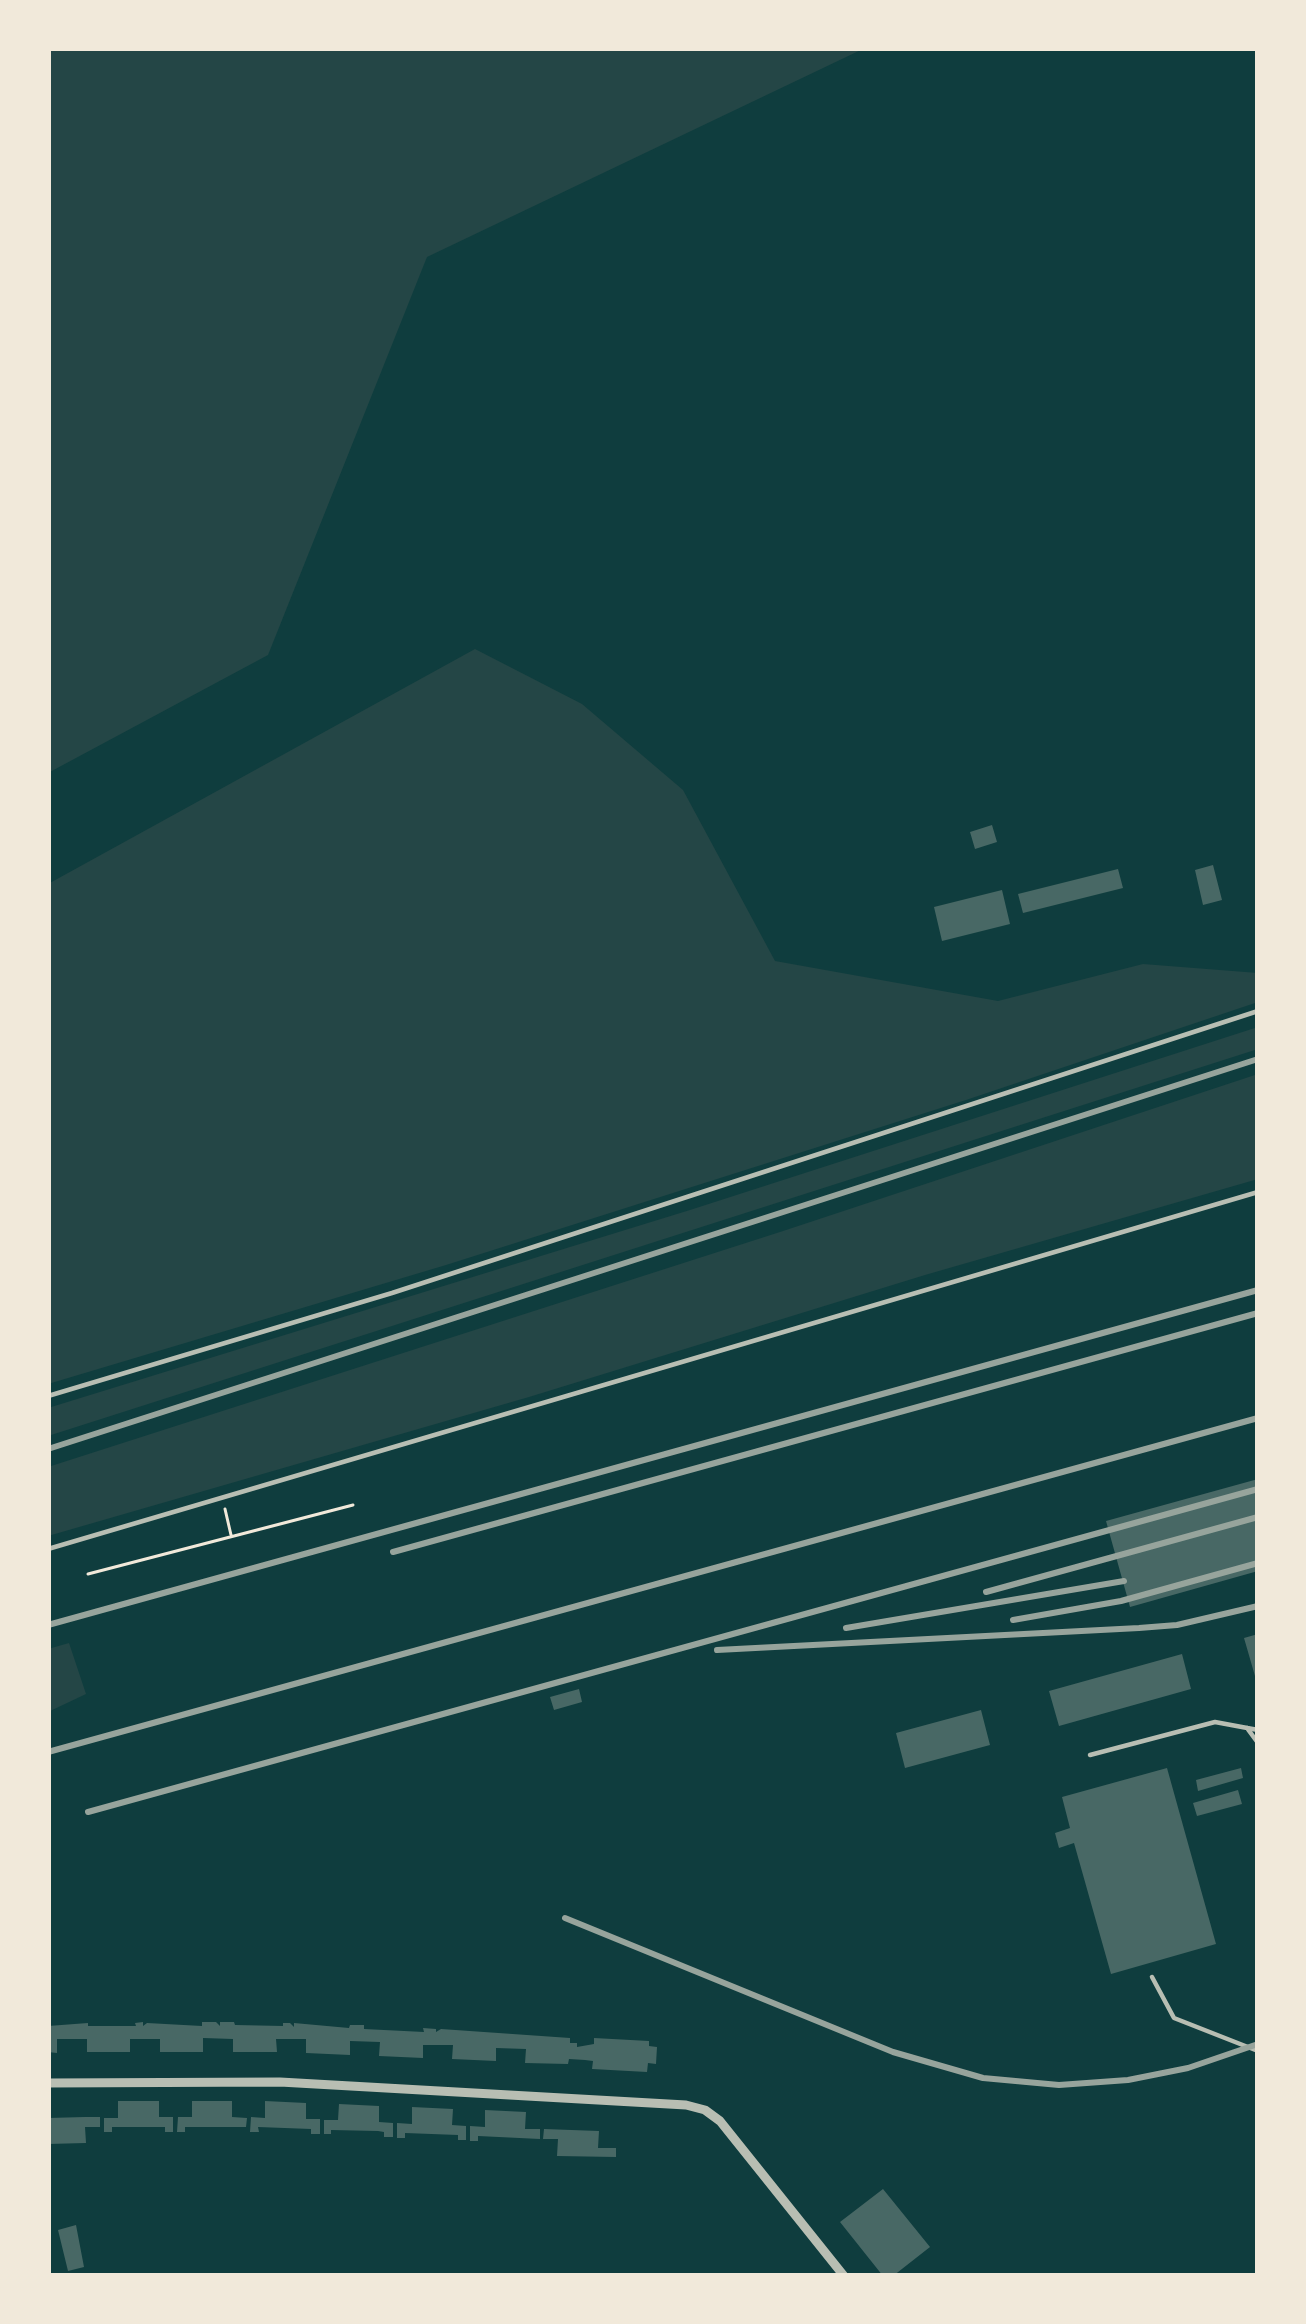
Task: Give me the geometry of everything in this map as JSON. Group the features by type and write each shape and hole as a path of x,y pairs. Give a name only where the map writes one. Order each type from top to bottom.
{"street":[{"path":"48,2084 280,2082 686,2104 720,2121 844,2276"}],"lane":[{"path":"48,1396 414,1286 1258,1011"},
{"path":"48,1550 1258,1192"},
{"path":"1090,1755 1202,1724 1258,1730"},
{"path":"1246,1727 1258,1743"},
{"path":"1152,1977 1166,2011 1174,2018 1258,2051"}],"path":[{"path":"223,1499 231,1537"},
{"path":"88,1574 353,1505"}],"shaded area":[{"path":"48,48 865,48 427,257 268,655 48,773"},
{"path":"475,649 582,704 683,790 775,961 998,1001 1143,964 1258,973 1258,1002 446,1265 48,1384 48,884"},
{"path":"1258,1027 1258,1049 48,1436 48,1408 690,1210"},
{"path":"1258,1074 1258,1179 48,1536 48,1467"},
{"path":"69,1643 86,1694 48,1712 48,1649"}],"building":[{"path":"992,825 997,842 975,849 970,832"},
{"path":"1213,865 1222,900 1203,905 1195,870"},
{"path":"1118,869 1123,888 1023,913 1018,894"},
{"path":"1002,890 1010,924 942,941 934,907"},
{"path":"1258,1479 1258,1571 1130,1607 1106,1521"},
{"path":"1258,1634 1258,1682 1257,1683 1244,1638"},
{"path":"1182,1654 1191,1689 1059,1726 1049,1691"},
{"path":"579,1689 582,1702 554,1710 550,1697"},
{"path":"981,1710 990,1745 905,1768 896,1733"},
{"path":"1167,1768 1216,1944 1111,1974 1074,1843 1059,1848 1055,1833 1070,1828 1062,1797"},
{"path":"1241,1768 1243,1778 1198,1791 1196,1780"},
{"path":"1238,1790 1242,1804 1197,1816 1193,1803"},
{"path":"143,2022 143,2026 234,2022 441,2029 570,2038 577,2047 594,2044 594,2038 649,2041 649,2046 657,2047 656,2064 648,2063 647,2072 592,2069 593,2061 585,2060 525,2063 526,2049 496,2048 496,2061 452,2059 453,2045 423,2045 423,2058 379,2056 380,2042 350,2041 350,2055 306,2053 306,2039 276,2039 277,2052 233,2052 233,2039 203,2038 203,2052 160,2052 160,2039 130,2039 130,2052 87,2052 87,2039 57,2039 57,2053 48,2052 48,2026 136,2026"},
{"path":"118,2101 159,2101 159,2117 173,2117 173,2132 165,2132 165,2127 112,2127 112,2132 104,2132 104,2118 118,2118"},
{"path":"192,2101 232,2101 232,2117 247,2118 246,2127 185,2127 185,2132 177,2132 178,2117 192,2117"},
{"path":"265,2101 306,2103 306,2119 320,2119 320,2134 311,2134 311,2129 258,2127 259,2132 250,2132 251,2117 265,2118"},
{"path":"339,2104 379,2106 379,2122 393,2123 393,2137 378,2131 331,2130 324,2134 324,2120 338,2120"},
{"path":"412,2107 453,2109 452,2125 466,2126 466,2140 458,2140 458,2135 405,2133 405,2138 397,2138 397,2123 412,2124"},
{"path":"485,2110 526,2112 525,2129 540,2129 540,2139 478,2136 478,2141 470,2141 470,2126 485,2127"},
{"path":"100,2117 100,2127 85,2127 86,2143 48,2144 48,2118"},
{"path":"544,2129 599,2131 598,2148 616,2148 616,2157 557,2156 558,2139 543,2139"},
{"path":"883,2189 930,2247 893,2276 883,2276 840,2222"},
{"path":"76,2225 84,2267 68,2271 58,2230"}],"railway":[{"path":"48,1449 1258,1059"},
{"path":"48,1625 1258,1290"},
{"path":"393,1552 1258,1313"},
{"path":"48,1752 1258,1418"},
{"path":"88,1812 1258,1489"},
{"path":"986,1592 1258,1517"},
{"path":"1013,1620 1121,1601 1258,1563"},
{"path":"846,1628 1124,1581"},
{"path":"717,1650 1177,1625 1258,1606"},
{"path":"565,1918 893,2052 983,2078 1059,2085 1128,2080 1188,2068 1258,2044"}]}
